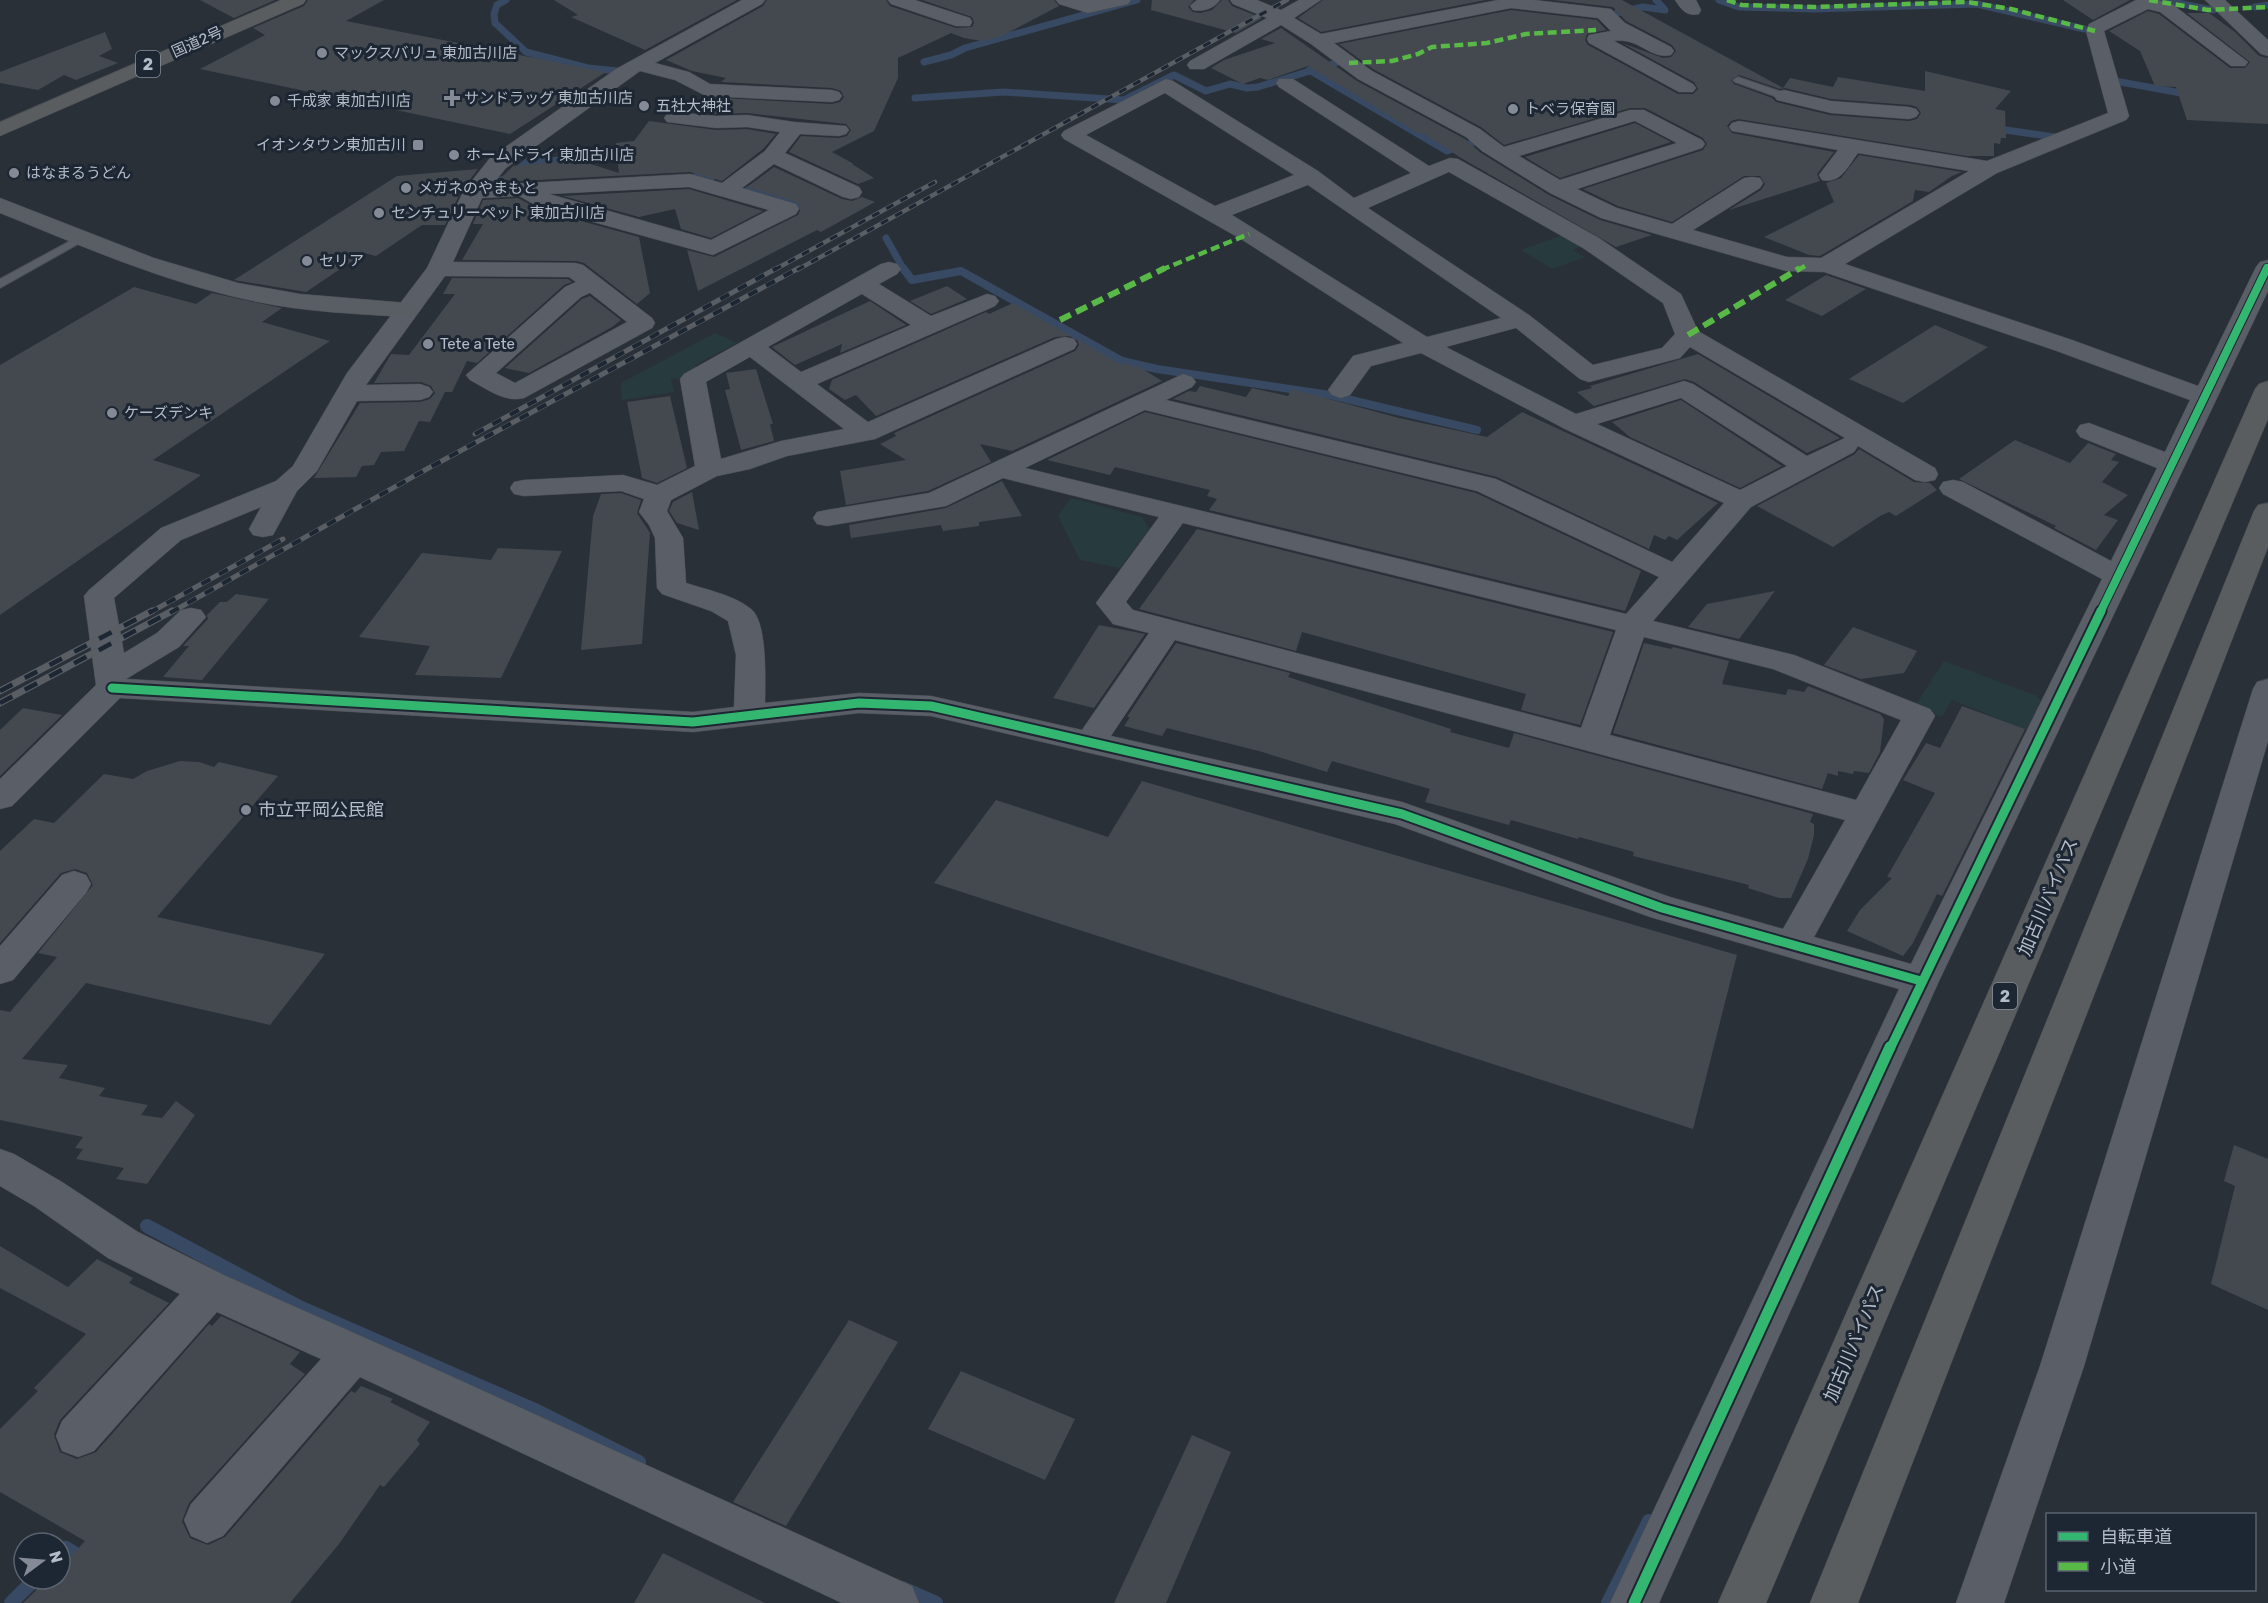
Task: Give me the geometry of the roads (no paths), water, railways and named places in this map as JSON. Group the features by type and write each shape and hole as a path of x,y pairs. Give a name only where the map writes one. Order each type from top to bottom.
{"highway":[{"name":"国道2号","path":"0,130 246,20 297,0"},
{"name":"加古川バイパス","path":"1742,1603 2268,389"},
{"path":"1834,1603 2268,511"}],"street":[{"path":"111,681 99,596 171,534 286,487 304,471 360,373 438,269 474,192 506,157 638,65 756,0"},
{"path":"897,0 963,22"},
{"path":"1065,0 1088,7 1122,0"},
{"path":"1239,0 1268,10 1318,40 1365,75 1473,133 1502,154 1558,188 1609,213 1786,264 1826,265 2063,345 2205,396"},
{"path":"1213,61 1312,0"},
{"path":"2214,0 2268,50"},
{"path":"1826,265 1989,168 2119,116 2095,31 2096,28 2145,1 2166,8 2222,44 2238,62"},
{"path":"1318,40 1423,24 1511,3 1570,4 1604,14 1618,27 1653,50 1686,88"},
{"path":"1604,14 1627,8"},
{"path":"638,65 682,76 706,90 832,96"},
{"path":"1286,83 1426,174"},
{"path":"1688,335 1671,353 1589,374 1520,320 1352,207 1310,176 1166,86 1071,135 1249,234 1422,344 1574,423 1741,501"},
{"path":"1784,96 1831,107 1909,113"},
{"path":"1830,175 1844,144 1849,108"},
{"path":"1502,154 1637,114 1695,144 1558,188"},
{"path":"685,124 747,121 794,128 839,130"},
{"path":"1739,127 1989,168"},
{"path":"726,190 772,155 794,128"},
{"path":"772,155 816,185 851,192"},
{"path":"1352,207 1450,164 1591,243 1673,298 1688,335 1925,474"},
{"path":"1213,215 1310,176"},
{"path":"474,192 690,180 788,209 713,248 547,202 525,190"},
{"path":"1675,231 1752,183"},
{"path":"0,205 195,280 238,291 311,303 407,310"},
{"path":"1634,1603 1921,981 2268,267"},
{"path":"438,269 575,270 592,283 643,322 515,393 479,375 573,292 592,283"},
{"path":"709,469 693,379 889,269"},
{"path":"862,284 930,326"},
{"path":"801,382 987,301"},
{"path":"1342,390 1362,361 1520,320"},
{"path":"749,716 751,655 742,616 721,605 672,588 670,534 663,521 652,512 659,495 709,469 741,463 781,449 866,433 1023,374 1065,344"},
{"path":"752,347 866,433"},
{"path":"826,518 936,500 1183,382"},
{"path":"1574,423 1684,389 1805,466"},
{"path":"350,393 420,392"},
{"path":"1144,402 1486,485 1677,575"},
{"path":"2089,431 2172,465"},
{"path":"1592,741 1633,626 1741,501 1845,446"},
{"path":"1002,470 1783,662 1919,716 1792,945"},
{"path":"524,488 623,483 659,495"},
{"path":"263,529 286,487"},
{"path":"1953,489 2117,576"},
{"path":"1176,513 1111,603 1123,617 1865,814"},
{"path":"0,798 111,681 168,640 191,617"},
{"path":"1090,742 1167,629"},
{"path":"111,681 693,722 859,704 931,706 1402,814 1662,908 1921,981"},
{"path":"1980,1603 2062,1366 2268,689"},
{"path":"0,970 74,884"},
{"path":"0,1166 48,1194 123,1245 211,1289 428,1386 896,1603"},
{"path":"78,1436 211,1289"},
{"path":"207,1520 353,1354"}],"lane":[{"path":"1738,80 1784,96"},
{"path":"0,284 82,237"}],"waterway":[{"path":"506,0 497,5 494,14 495,23 526,52 588,68 618,71"},
{"path":"924,62 951,55 965,48 1137,0"},
{"path":"1617,13 1643,7 1665,10 1656,0"},
{"path":"1719,0 1739,7 1813,9 1977,4 2084,29"},
{"path":"2162,0 2213,10"},
{"path":"2255,7 2268,5"},
{"path":"1310,71 1339,62"},
{"path":"915,98 1004,92 1124,100 1174,75 1206,91 1230,84 1247,88 1258,87 1310,71"},
{"path":"1310,71 1447,151 1475,142"},
{"path":"2115,81 2192,95"},
{"path":"1992,128 2054,137"},
{"path":"492,183 507,178 527,162 630,156"},
{"path":"703,162 697,170 697,175 711,179"},
{"path":"748,190 811,209"},
{"path":"886,238 904,270"},
{"path":"903,268 912,280 961,271 1122,361 1157,369 1330,395 1477,430"},
{"path":"147,1226 299,1307 537,1411 639,1462"},
{"path":"1608,1603 1649,1521"},
{"path":"72,1552 84,1559"},
{"path":"902,1588 936,1603"},
{"path":"11,1603 23,1591"}],"railway":[{"path":"797,270 1287,0"},
{"path":"774,270 935,182"},
{"path":"475,434 777,268"},
{"path":"170,613 425,470 799,268"},
{"path":"149,613 283,539"},
{"path":"0,691 152,611"},
{"path":"0,703 172,611"}],"place":[{"name":"マックスバリュ 東加古川店","path":"322,53"},
{"name":"サンドラッグ 東加古川店","path":"452,98"},
{"name":"千成家 東加古川店","path":"275,101"},
{"name":"五社大神社","path":"644,106"},
{"name":"トベラ保育園","path":"1513,109"},
{"name":"イオンタウン東加古川","path":"418,145"},
{"name":"ホームドライ 東加古川店","path":"454,155"},
{"name":"はなまるうどん","path":"14,173"},
{"name":"メガネのやまもと","path":"406,188"},
{"name":"センチュリーペット 東加古川店","path":"379,213"},
{"name":"セリア","path":"307,261"},
{"name":"Tete a Tete","path":"428,344"},
{"name":"ケーズデンキ","path":"112,413"},
{"name":"市立平岡公民館","path":"246,810"}]}
